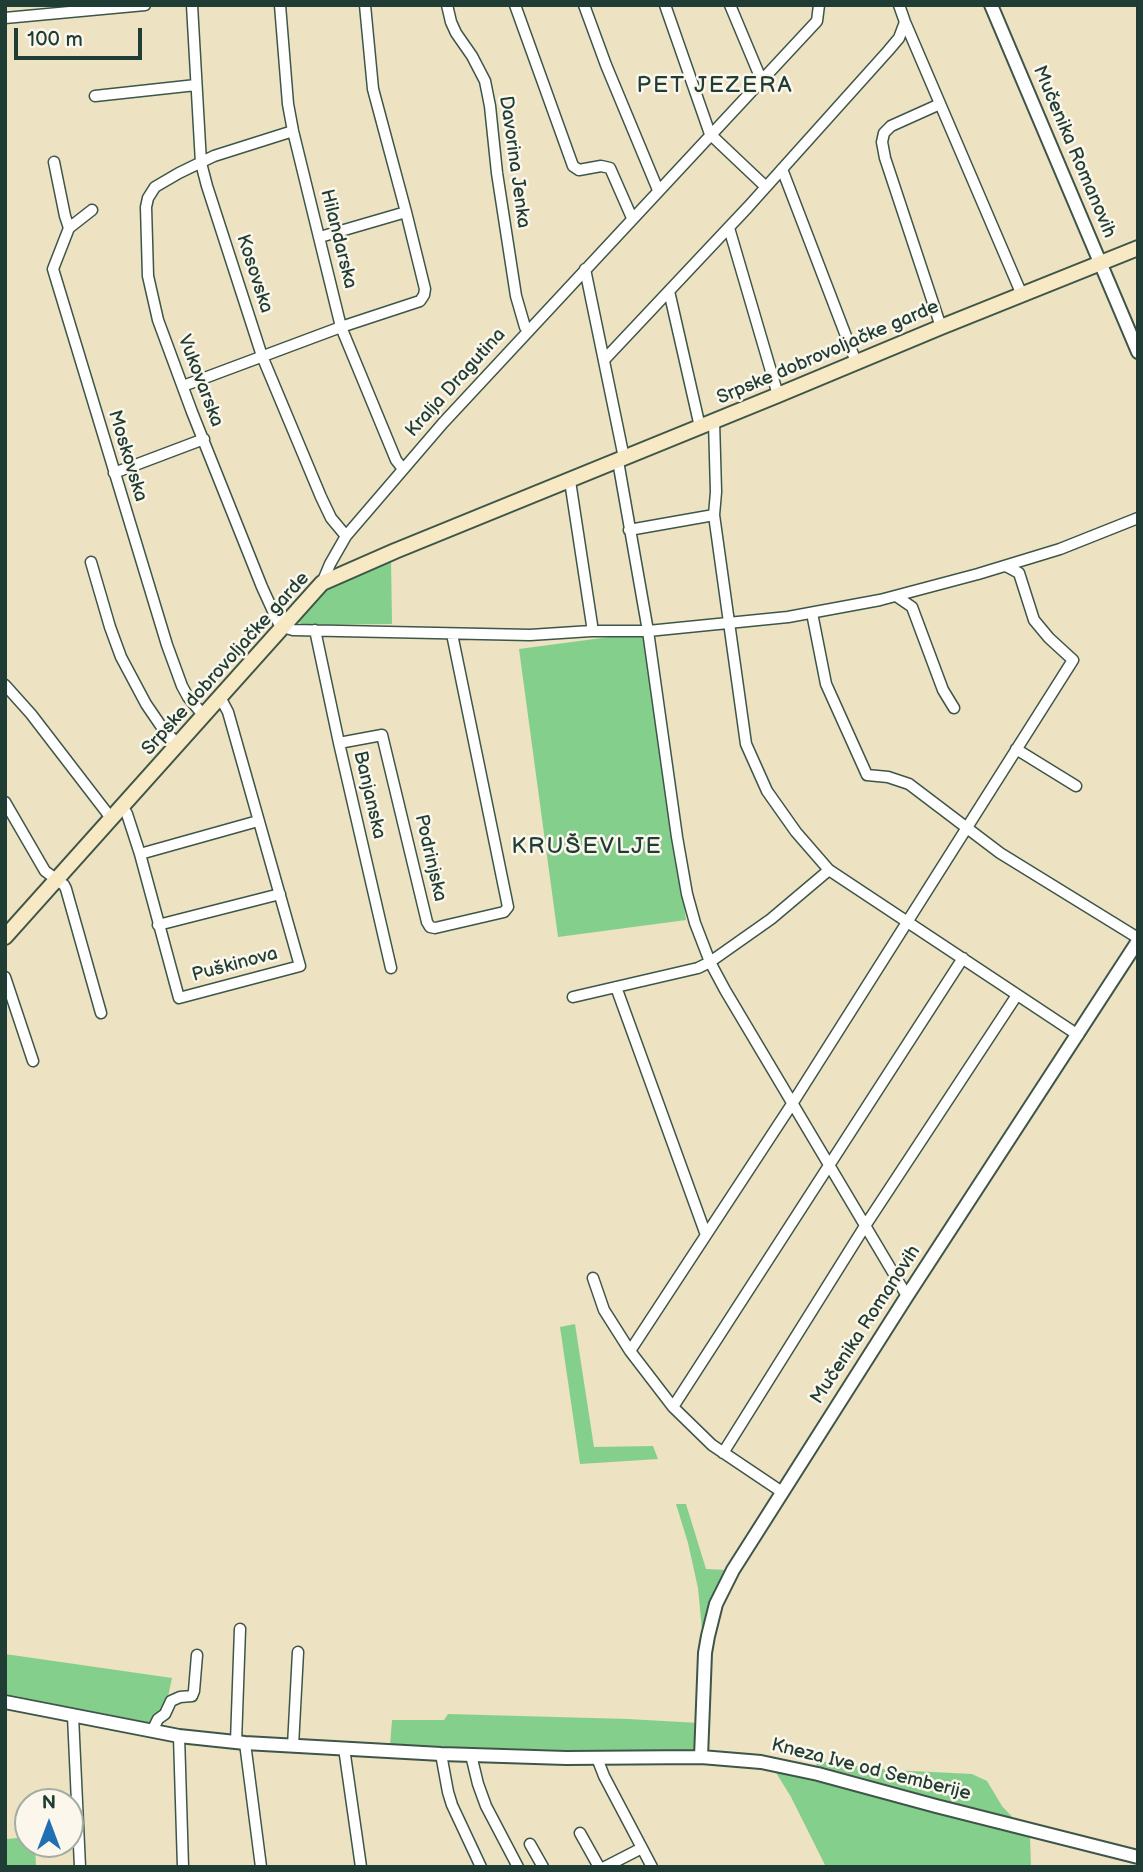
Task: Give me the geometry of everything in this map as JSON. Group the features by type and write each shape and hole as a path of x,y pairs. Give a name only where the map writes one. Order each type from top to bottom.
{"main road":[{"name":"Srpske dobrovoljačke garde","path":"5,937 322,583 1138,248"}],"street":[{"path":"5,18 145,5"},
{"name":"Kosovska","path":"192,5 201,163 262,356 321,497 331,518 346,536"},
{"name":"Hilandarska","path":"280,5 288,104 293,131 341,327 403,469"},
{"path":"183,386 341,327 420,301 424,295 425,289 406,212 373,89 365,5"},
{"name":"Davorina Jenka","path":"447,5 451,22 485,81 516,296 528,330"},
{"path":"515,5 573,166 579,170 601,166 610,168 632,218"},
{"path":"584,5 657,190"},
{"path":"665,5 710,134 766,187"},
{"path":"730,5 761,79"},
{"name":"Kralja Dragutina","path":"322,583 346,536 403,469 657,190 817,21 819,5"},
{"path":"900,5 1022,295"},
{"name":"Mučenika Romanovih","path":"991,5 1138,352"},
{"path":"604,360 729,228 888,51 899,37 905,22"},
{"path":"95,96 196,85"},
{"path":"940,104 891,126 884,133 882,142 941,327"},
{"name":"Vukovarska","path":"283,626 278,622 262,587 158,320 148,276 146,206 155,187 214,156 293,131"},
{"path":"54,162 69,228 92,210"},
{"path":"782,169 856,362"},
{"path":"320,237 406,212"},
{"name":"Moskovska","path":"69,228 53,269 166,645 188,697 204,716"},
{"path":"729,228 778,396"},
{"path":"585,269 621,459 629,530 648,631 666,769 687,894 695,923 710,962 907,1296"},
{"path":"669,291 707,424 716,492 713,515 746,744 767,791 796,832 829,870 1078,1035"},
{"path":"114,472 204,439"},
{"path":"570,481 591,631"},
{"path":"629,530 713,515"},
{"path":"283,626 293,630 530,635 648,631 729,624 812,613 920,590 1060,549 1138,518"},
{"path":"630,1351 792,1104 1073,660 1034,620 1019,573 1022,561"},
{"path":"91,562 110,627 127,668 146,704 178,745"},
{"path":"1006,565 1019,573"},
{"path":"912,607 920,590"},
{"path":"896,596 912,607 938,678 954,708"},
{"path":"812,613 826,684 867,775 909,784 1000,853 1138,939"},
{"name":"Banjanska","path":"315,630 391,968"},
{"name":"Podrinjska","path":"339,743 382,735 430,927 504,912 508,907 452,635"},
{"path":"5,685 31,714 111,818"},
{"name":"Puškinova","path":"122,806 140,853 179,998 300,966 228,712 220,698"},
{"path":"1016,749 1076,786"},
{"path":"5,802 45,871 66,889 102,1013"},
{"path":"140,853 258,821"},
{"path":"573,997 698,968 771,919 829,870"},
{"path":"158,925 280,894"},
{"name":"Mučenika Romanovih","path":"701,1757 705,1653 716,1604 733,1570 1138,939"},
{"path":"673,1407 963,958"},
{"path":"5,978 33,1061"},
{"path":"615,987 706,1235"},
{"path":"723,1452 865,1226 1017,995"},
{"path":"593,1279 604,1310 630,1351 673,1407 712,1445 782,1492"},
{"path":"240,1629 241,1742 261,1867"},
{"path":"293,1745 298,1652"},
{"path":"152,1731 158,1719 166,1714 171,1701 192,1696 197,1655"},
{"name":"Kneza Ive od Semberije","path":"5,1702 179,1736 241,1742 441,1754 597,1758 701,1757 761,1762 807,1771 1138,1857"},
{"path":"73,1716 80,1867"},
{"path":"179,1736 183,1867"},
{"path":"344,1748 361,1867"},
{"path":"441,1754 452,1805 481,1867"},
{"path":"471,1755 486,1806 518,1867"},
{"path":"597,1758 652,1867"},
{"path":"580,1833 599,1867"},
{"path":"530,1844 543,1867"},
{"path":"1119,1852 1138,1847"},
{"path":"605,1867 642,1848"}],"green space":[{"path":"391,558 392,624 303,625 296,620 321,594 357,572"},
{"path":"647,632 686,920 558,937 519,649"},
{"path":"575,1324 594,1447 653,1446 658,1459 580,1464 560,1327"},
{"path":"676,1504 686,1504 706,1569 728,1570 703,1640 698,1588"},
{"path":"5,1654 172,1678 162,1725 5,1694"},
{"path":"448,1714 699,1723 696,1750 592,1751 390,1745 392,1720 444,1720"},
{"path":"818,1761 892,1770 972,1774 987,1781 1002,1806 1015,1820 816,1765"},
{"path":"775,1771 817,1779 1030,1837 1031,1867 826,1867"},
{"path":"14,1838 14,1858 36,1858 36,1867 7,1867 6,1839"}],"district":[{"name":"PET JEZERA","path":"715,86"},
{"name":"KRUŠEVLJE","path":"587,847"}]}
